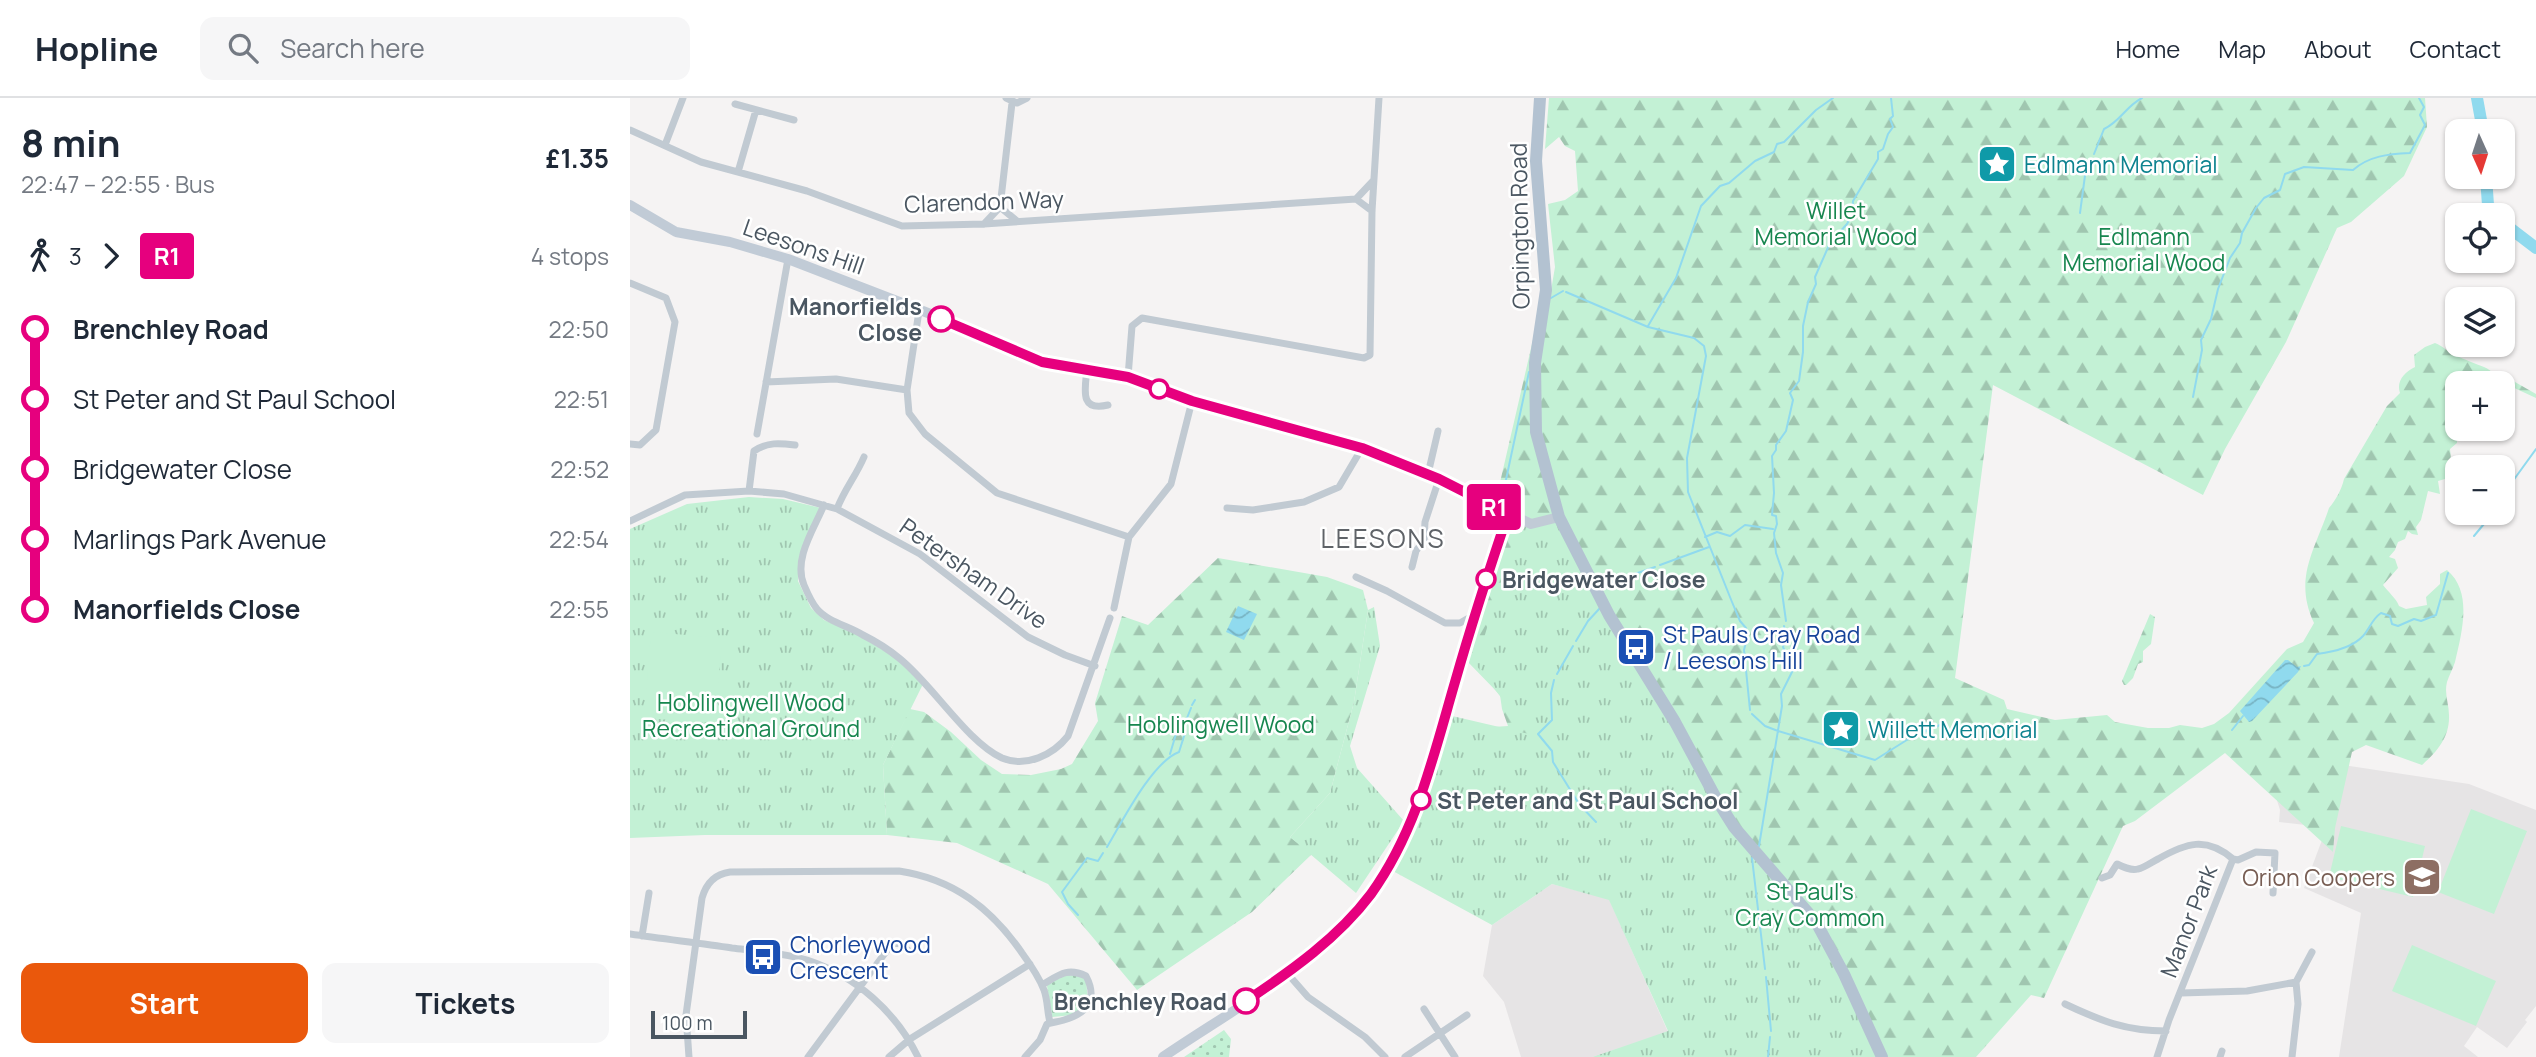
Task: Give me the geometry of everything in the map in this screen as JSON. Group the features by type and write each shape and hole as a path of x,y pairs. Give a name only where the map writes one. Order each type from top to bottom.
{"main road":[{"name":"Orpington Road","path":"1540,98 1536,162 1546,290 1535,363 1536,432 1559,517 1609,615 1675,722 1734,827 1799,900 1828,943 1882,1057"}],"street":[{"path":"665,145 683,98"},
{"path":"984,224 1000,208 1009,100 1021,103 1027,98"},
{"path":"1128,377 1132,326 1142,318 1364,358 1370,355 1372,211 1379,98"},
{"path":"736,104 794,120"},
{"path":"738,172 756,110"},
{"name":"Clarendon Way","path":"630,130 701,162 807,191 902,226 984,224 1356,199"},
{"path":"1372,211 1356,199 1374,181"},
{"name":"Leesons Hill","path":"630,205 676,232 730,242 788,259 972,330 1042,362 1128,377 1192,401 1362,448 1433,476 1531,524 1559,517"},
{"path":"1000,208 1017,221"},
{"path":"757,434 788,259"},
{"path":"630,283 666,298 675,322 656,430 640,445 630,444"},
{"path":"919,311 907,390 909,413 925,434 997,493 1129,537"},
{"path":"1087,369 1084,395 1089,403 1098,407 1108,405"},
{"path":"766,382 836,379 907,390"},
{"path":"1114,608 1129,537 1171,484 1192,401"},
{"path":"1412,567 1416,551 1424,540 1438,431"},
{"path":"749,491 754,451 764,445 776,443 795,445"},
{"path":"1227,508 1253,510 1304,502 1339,486 1362,448"},
{"path":"837,509 843,492 856,477 864,457"},
{"name":"Petersham Drive","path":"630,521 685,495 749,491 784,494 837,509 920,554 1028,637 1095,666"},
{"path":"824,505 802,555 803,583 817,609 899,657 926,682 980,743 1002,758 1029,760 1042,757 1060,746 1072,728 1110,618"},
{"path":"1163,1057 1287,973 1324,943 1370,895 1397,853 1427,782 1474,615 1508,514"},
{"path":"1356,577 1445,624 1460,623 1474,615"},
{"name":"Manor Park","path":"2102,878 2110,875 2117,864 2138,870 2185,845 2213,846 2233,859 2157,1057"},
{"path":"2233,859 2242,859 2256,852 2275,853 2273,893"},
{"path":"689,1057 686,1015 703,893 710,882 724,872 899,871 931,878 969,896 999,922 1030,964 1047,999 1049,1022 1037,1045 1024,1057"},
{"path":"642,936 645,898"},
{"path":"630,934 804,960 821,965 860,987 882,1005 909,1040 918,1057"},
{"path":"808,1057 891,945 897,942 908,950"},
{"path":"2292,1057 2298,1004 2296,982 2312,952"},
{"path":"889,1057 909,1040 1030,964"},
{"path":"1042,985 1074,970 1086,976 1093,992 1084,1010 1066,1020 1049,1022"},
{"path":"1287,973 1308,997 1365,1037 1385,1057"},
{"path":"2181,993 2248,991 2296,982"},
{"path":"2065,1004 2113,1026 2166,1031"},
{"path":"1424,1009 1455,1057"},
{"path":"1405,1057 1467,1015"}],"shaded area":[{"name":"Orion Coopers","path":"2343,765 2469,784 2536,810 2536,1006 2507,1048 2477,1027 2464,1046 2478,1057 2339,1057 2361,913 2304,888 2322,840 2314,826 2279,822 2280,810 2275,794"},
{"path":"1552,884 1609,899 1668,1032 1593,1057 1521,1057 1504,1002 1483,976 1492,925"}],"green space":[{"path":"1549,98 2425,98 2427,127 2404,176 2351,222 2337,228 2286,342 2225,449 2203,495 1993,385 1955,678 2004,700 2007,709 2055,720 2107,715 2115,722 2148,728 2180,725 2202,728 2214,724 2229,713 2287,649 2303,642 2314,623 2306,592 2308,564 2329,508 2387,406 2400,393 2402,378 2415,367 2414,355 2435,343 2445,349 2445,357 2459,357 2490,371 2445,371 2445,441 2457,443 2450,449 2451,455 2445,455 2445,479 2438,481 2440,494 2428,491 2421,520 2416,527 2418,535 2408,531 2405,539 2398,542 2389,557 2395,559 2398,568 2383,585 2399,606 2406,609 2427,605 2426,597 2440,584 2440,574 2447,570 2460,589 2463,601 2462,626 2455,662 2446,686 2449,723 2445,737 2422,765 2366,745 2352,752 2335,828 2333,852 2225,753 2135,821 2123,826 2044,998 2031,995 1976,1057 1593,1057 1695,1023 1638,928 1492,727 1508,726 1500,695 1466,660 1508,511 1495,504 1535,331 1544,332 1555,267 1548,204 1565,200 1578,191 1575,151 1565,146 1559,137 1545,149"},
{"path":"2515,382 2536,394 2536,398 2515,388"},
{"name":"Hoblingwell Wood Recreational Ground","path":"749,497 783,499 821,508 799,557 798,581 811,608 824,620 857,634 894,657 923,684 883,765 887,835 705,835 630,838 630,529 687,504"},
{"path":"1558,522 1722,816 1814,925 1878,1057 1593,1057 1668,1031 1609,900 1552,884 1492,925 1391,870 1448,715 1529,734 1476,665 1518,523 1535,529"},
{"name":"Hoblingwell Wood","path":"1218,558 1327,577 1363,590 1368,610 1354,702 1330,793 1290,837 1312,854 1252,912 1137,990 1048,884 957,843 887,835 883,765 910,709 924,712 981,760 1002,774 1031,775 1072,764 1098,721 1095,703 1122,616 1148,625"},
{"path":"1374,607 1380,646 1350,746 1357,768 1404,821 1356,893 1290,837 1330,793 1354,702 1368,610"},
{"path":"2150,614 2155,617 2151,644 2143,651 2143,662 2138,664 2133,678 2124,685 2122,681"},
{"path":"651,632 722,638 715,723 644,718"},
{"path":"2471,809 2527,831 2494,914 2438,892"},
{"path":"2341,826 2425,846 2413,897 2329,877"},
{"path":"2412,945 2496,981 2476,1026 2392,991"},
{"path":"1073,973 1086,979 1088,1002 1073,1015 1052,1017 1047,986 1049,982"},
{"path":"1224,1030 1231,1039 1229,1057 1184,1057"}],"water":[{"path":"1238,606 1257,614 1244,640 1226,632"},
{"path":"2285,660 2297,667 2301,666 2298,672 2249,722 2240,711"}],"waterway":[{"path":"1648,326 1676,278 1701,206 1720,186 1729,183 1755,161 1774,152 1777,144 1784,142 1816,110 1833,98"},
{"path":"1786,621 1781,585 1783,573 1776,553 1774,533 1776,516 1772,515 1772,456 1786,431 1793,400 1790,393 1799,381 1803,326 1808,302 1816,284 1815,277 1830,243 1852,215 1853,201 1893,127 1890,119 1893,116 1891,98"},
{"path":"2094,154 2104,129 2142,98"},
{"path":"2193,397 2202,350 2201,340 2211,319 2218,289 2230,258 2256,208 2264,198 2280,190 2285,174 2304,167 2353,170 2379,157 2410,153 2425,125 2420,115 2424,107 2419,98"},
{"path":"2477,98 2481,119"},
{"path":"2080,213 2086,168 2091,160"},
{"path":"2487,189 2488,203"},
{"path":"2515,232 2536,248"},
{"path":"1551,298 1563,291"},
{"path":"1566,292 1648,327 1694,338 1704,346 1706,356 1687,458 1688,492 1740,621 1746,628 1744,650 1750,710"},
{"path":"1501,503 1529,372"},
{"path":"2515,478 2536,449"},
{"path":"1705,537 1717,532 1730,536 1745,525 1773,529"},
{"path":"2474,536 2483,525"},
{"path":"1660,565 1709,547"},
{"path":"1600,586 1655,567"},
{"path":"2304,666 2309,665 2317,654 2342,649 2359,640 2381,613 2390,616 2392,624 2398,626 2414,619 2421,621 2436,615 2448,573"},
{"path":"1576,641 1600,608"},
{"path":"1759,846 1782,706 1781,694 1793,670 1783,647 1786,637 1784,626"},
{"path":"1557,674 1573,646"},
{"path":"1554,680 1551,693 1552,720 1538,734 1552,751 1553,762 1579,804 1596,822"},
{"path":"1192,705 1195,700"},
{"path":"1170,754 1176,734 1181,733 1191,708"},
{"path":"1752,714 1765,726 1778,731 1875,760 1910,738 1940,725"},
{"path":"2232,730 2243,716"},
{"path":"1107,847 1148,780 1169,758 1179,752 1185,733 1181,733"},
{"path":"1078,915 1062,892 1087,858 1098,861 1103,853"},
{"path":"1752,858 1765,969"},
{"path":"1766,977 1771,1031"},
{"path":"1768,1057 1770,1037"}],"bus line":[{"name":"R1","path":"941,319 1042,362 1128,377 1192,401 1362,448 1439,479 1508,514 1474,615 1427,782 1409,830 1397,853 1370,895 1340,928 1287,973 1246,1001"}],"place":[{"name":"Edlmann Memorial","path":"1997,164"},
{"name":"Manorfields Close","path":"941,319"},
{"name":"Bridgewater Close","path":"1486,579"},
{"name":"St Pauls Cray Road / Leesons Hill","path":"1636,647"},
{"name":"Willett Memorial","path":"1841,729"},
{"name":"St Peter and St Paul School","path":"1421,800"},
{"name":"Orion Coopers","path":"2422,877"},
{"name":"Chorleywood Crescent","path":"763,957"},
{"name":"Brenchley Road","path":"1246,1001"}],"district":[{"name":"LEESONS","path":"1383,538"}],"park label":[{"name":"Willet Memorial Wood","path":"1836,223"},
{"name":"Edlmann Memorial Wood","path":"2144,249"},
{"name":"St Paul's Cray Common","path":"1810,904"}]}
